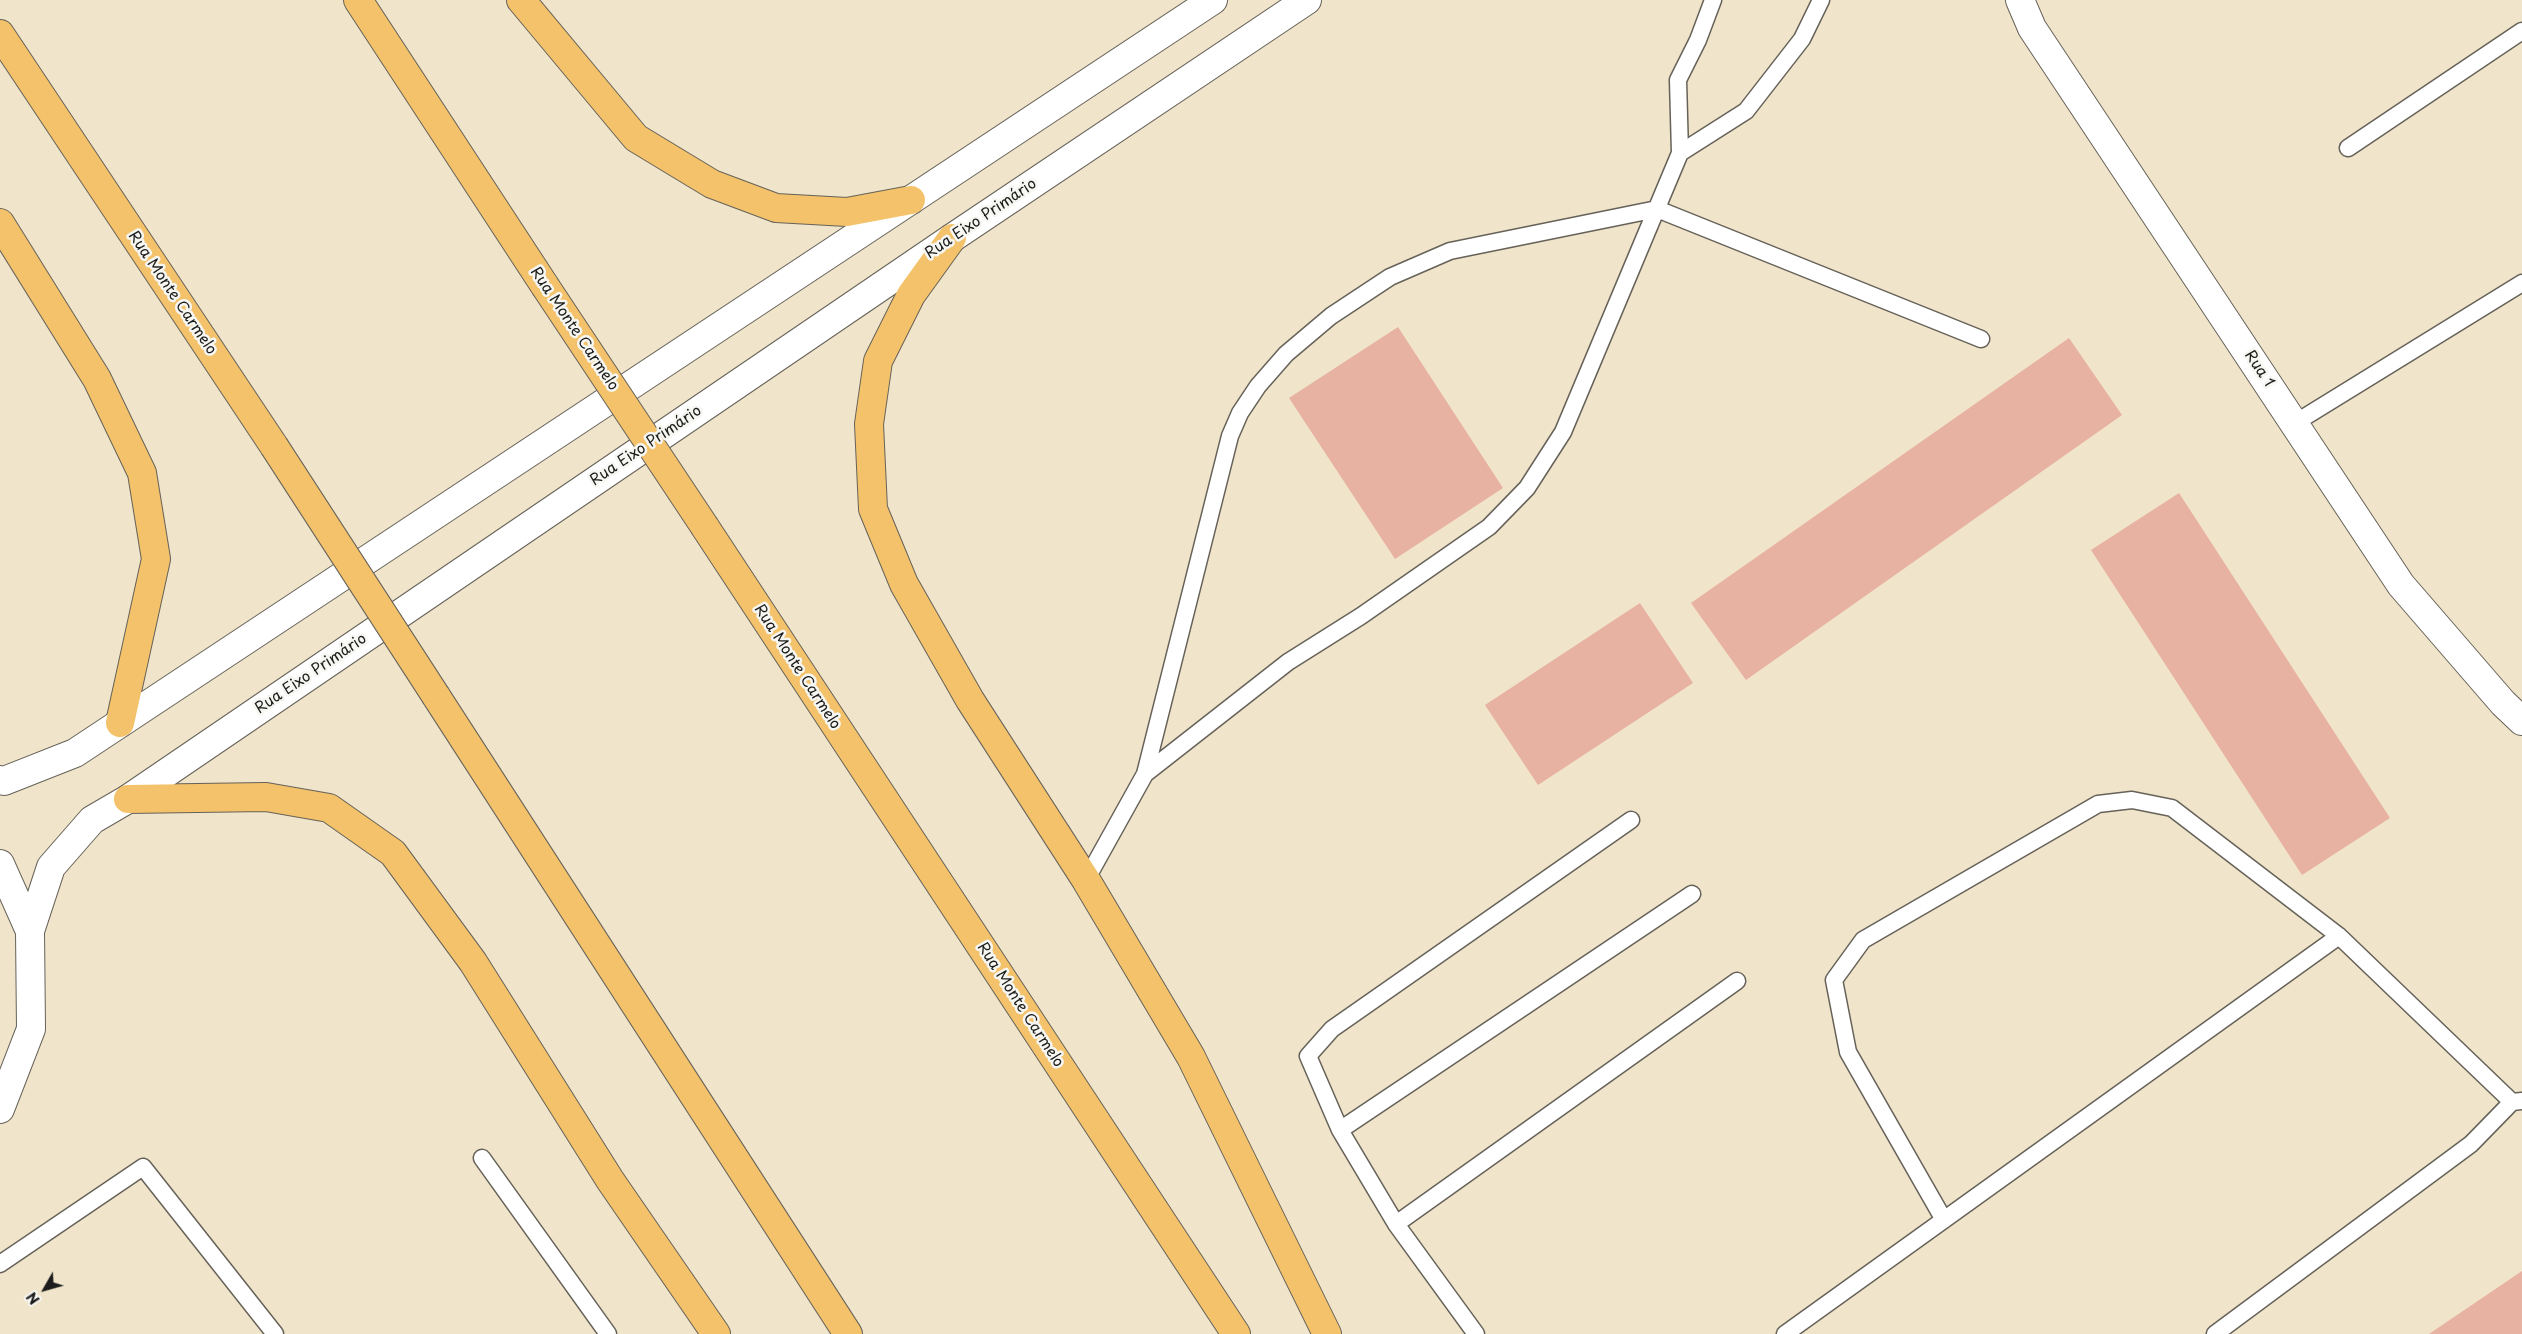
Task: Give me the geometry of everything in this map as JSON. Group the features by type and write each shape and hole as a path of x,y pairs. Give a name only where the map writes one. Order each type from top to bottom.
{"highway":[{"name":"Rua Monte Carmelo","path":"358,0 1236,1334"},
{"path":"521,0 636,138 712,184 776,208 847,212 911,200"},
{"name":"Rua Monte Carmelo","path":"0,34 274,446 848,1334"},
{"path":"0,223 98,379 142,473 156,559 120,723"},
{"path":"952,238 910,295 878,361 869,424 873,508 904,584 961,684 1086,880 1191,1057 1327,1334"},
{"path":"128,799 266,797 329,808 393,853 473,962 610,1180 716,1334"}],"street":[{"path":"0,780 4,781 75,753 1213,0"},
{"name":"Rua Eixo Primário","path":"30,930 51,867 92,820 128,799 952,238 1307,0"},
{"path":"2007,0 2032,28"},
{"name":"Rua 1","path":"2020,0 2032,28 2401,585 2503,703 2522,721"},
{"path":"0,864 30,930 31,1029 0,1109"}],"lane":[{"path":"1145,774 1288,662 1361,616 1489,527 1528,488 1563,432 1680,153 1678,80 1698,40 1713,0"},
{"path":"1680,153 1746,111 1802,39 1821,0"},
{"path":"2348,148 2522,31"},
{"path":"1086,880 1145,774 1230,436 1240,413 1258,386 1286,354 1331,316 1390,277 1450,251 1657,209 1981,339"},
{"path":"2295,423 2522,283"},
{"path":"1944,1220 1848,1052 1834,980 1863,940 2098,804 2132,800 2172,808 2339,936 2517,1101 2471,1144 2215,1334"},
{"path":"1476,1334 1396,1224 1340,1130 1308,1056 1332,1029 1632,820"},
{"path":"1340,1130 1692,894"},
{"path":"1785,1334 2339,936"},
{"path":"1396,1224 1737,981"},
{"path":"482,1158 608,1334"},
{"path":"0,1264 143,1167 275,1334"}],"building":[{"path":"1398,327 1503,488 1395,559 1289,398"},
{"path":"2069,338 2122,415 1746,680 1691,603"},
{"path":"2179,493 2390,818 2302,875 2091,550"},
{"path":"1640,603 1693,683 1538,785 1485,705"},
{"path":"2522,1271 2522,1334 2429,1334"}]}
